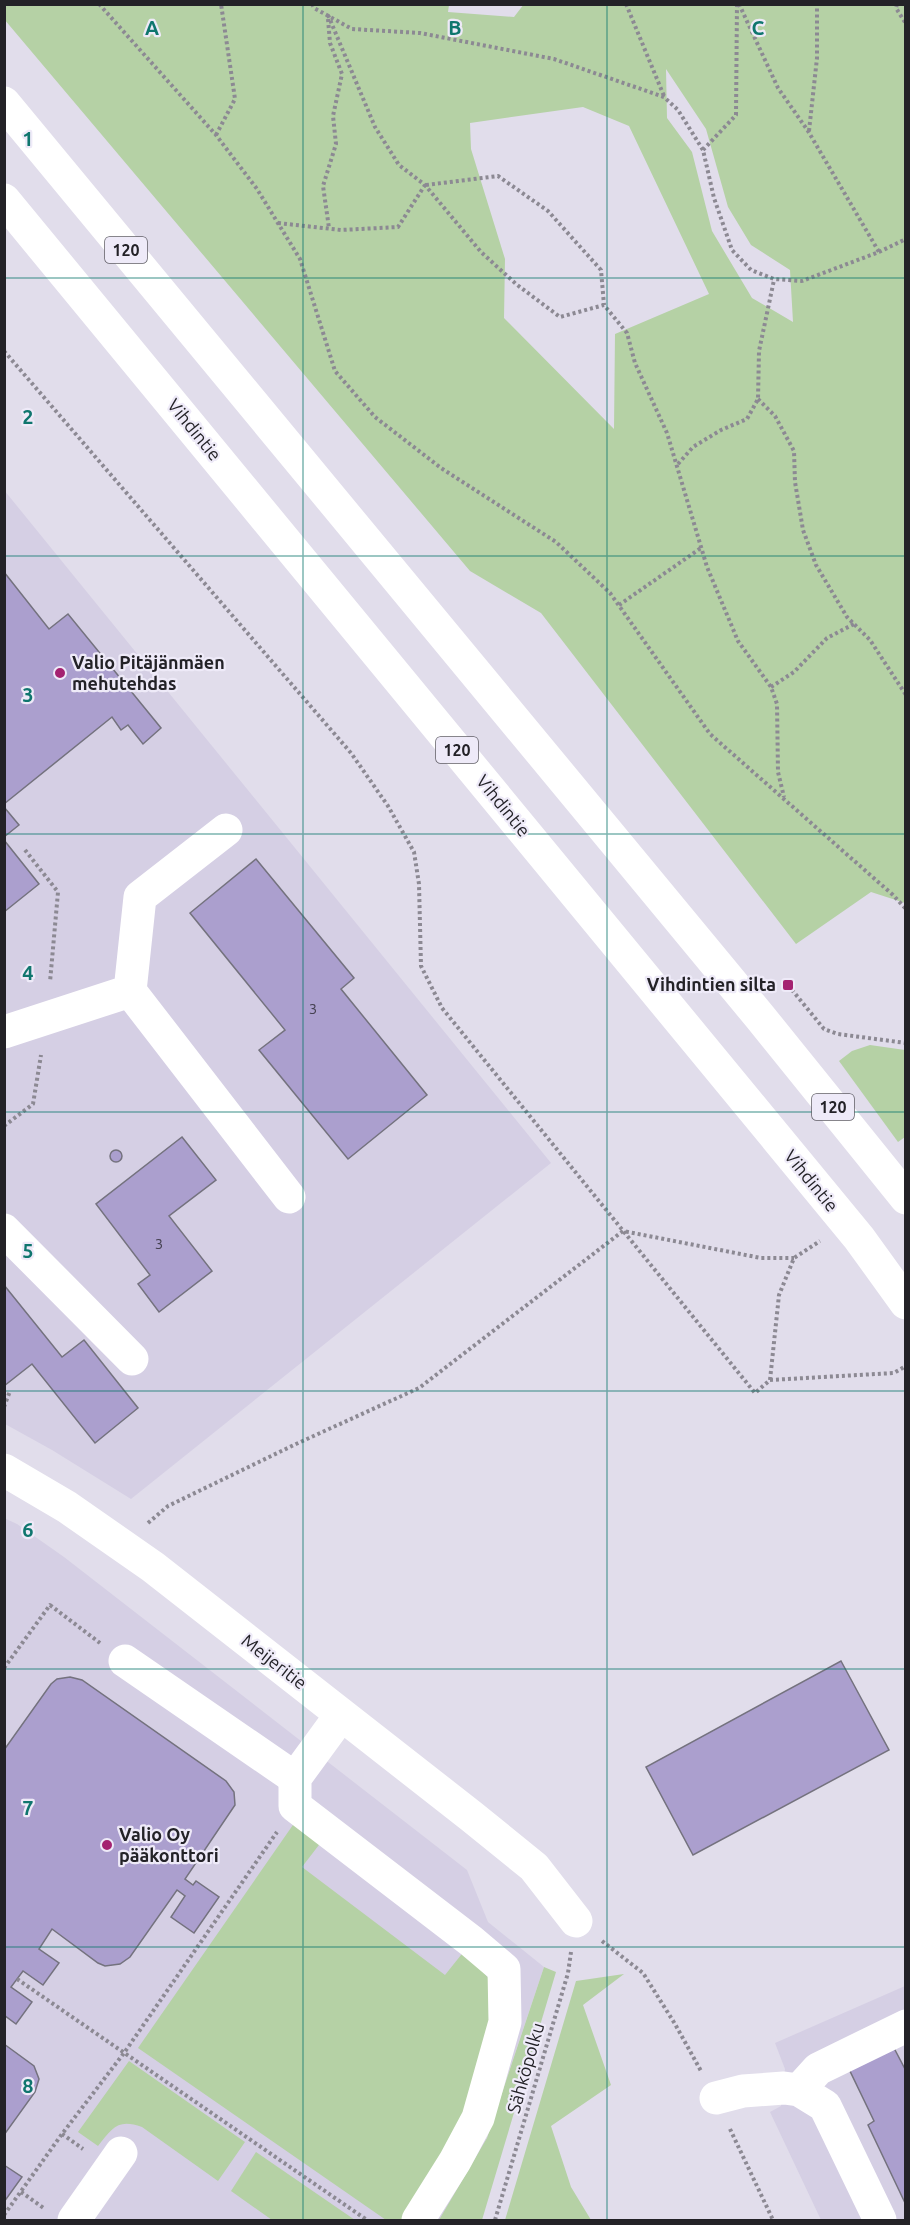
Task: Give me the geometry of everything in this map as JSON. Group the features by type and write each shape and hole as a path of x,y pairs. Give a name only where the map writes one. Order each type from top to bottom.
{"main road":[{"name":"120","path":"4,103 585,804 906,1198"},
{"name":"Vihdintie","path":"4,200 859,1238 906,1303"},
{"path":"226,830 140,897 130,991 289,1197"},
{"path":"4,1032 130,991"},
{"path":"4,1230 132,1359"},
{"name":"Meijeritie","path":"4,1470 67,1507 128,1548 534,1867 576,1921"},
{"path":"125,1661 295,1792 504,1969 505,2022 478,2118 455,2161 418,2220"},
{"path":"295,1792 341,1715"},
{"path":"799,2090 818,2069 906,2026"},
{"path":"716,2098 743,2091 784,2088 799,2090 825,2106 880,2220"},
{"path":"64,2218 121,2153"}],"path":[{"path":"99,4 216,135 257,189 300,259 335,370 375,417 441,468 556,542 610,593 710,734 906,909"},
{"path":"216,135 235,99 221,4"},
{"path":"312,4 314,8 352,29 420,33 554,59 664,97 678,110 702,150 714,198 732,250 751,270 774,279 802,281 879,252 906,239"},
{"path":"626,4 664,97"},
{"path":"702,150 736,115 738,4"},
{"path":"738,4 778,88 808,131 879,252"},
{"path":"808,131 818,58 818,4"},
{"path":"897,4 896,8 906,24"},
{"path":"328,15 375,127 399,165 425,185 481,252 516,284 560,317 604,305"},
{"path":"328,15 330,44 342,74 333,116 336,144 323,186 329,228"},
{"path":"425,185 498,176 548,211 601,270 604,305 627,333 635,363 667,433 701,548 738,641 771,687 777,704 778,772 784,798"},
{"path":"277,223 341,230 398,227 425,185"},
{"path":"678,464 693,447 721,430 747,419 758,399 759,351 774,279"},
{"path":"4,351 351,753 388,806 414,852 418,884 421,966 441,1008 755,1393 771,1380 894,1373 906,1366"},
{"path":"758,399 775,416 794,451 795,482 803,530 816,565 847,617 870,639 906,695"},
{"path":"619,605 701,548"},
{"path":"771,687 794,672 827,638 854,624"},
{"path":"788,985 824,1029 838,1034 906,1043"},
{"path":"128,1548 154,1516 168,1506 419,1388 623,1231 762,1257 794,1257 820,1240"},
{"path":"771,1380 779,1295 794,1257"},
{"path":"4,1407 10,1391"},
{"path":"4,1668 50,1605 125,1661"},
{"path":"4,2215 62,2133 124,2053 295,1792"},
{"path":"576,1921 643,1973 675,2024 716,2098 773,2220"},
{"name":"Sähköpolku","path":"495,2220 568,1973 576,1921"},
{"path":"17,1979 367,2220"},
{"path":"21,2192 64,2218"}],"shaded area":[{"path":"4,490 551,1163 131,1499 5,1424"},
{"path":"4,1518 17,1524 64,1557 467,1870 488,1922 544,1967 459,2220 5,2220"},
{"path":"905,1986 905,2220 821,2220 770,2112 781,2106 785,2069 775,2043"}],"green space":[{"path":"5,4 449,5 448,12 514,17 524,4 905,5 905,903 871,892 796,944 541,613 470,571 4,19","holes":["666,69 706,129 728,207 751,245 790,270 793,322 752,298 712,231 692,152 667,118","583,107 629,126 709,294 615,334 614,429 504,318 505,259 471,149 470,123"]},
{"path":"870,1045 905,1050 905,1137 898,1142 839,1061 852,1051"},
{"path":"295,1822 322,1841 302,1867 445,1975 465,1950 490,1980 495,2000 465,2110 445,2153 402,2220 386,2220 138,2048"},
{"path":"544,1967 556,1972 482,2220 439,2220 487,2138"},
{"path":"624,1974 583,2005 611,2085 551,2126 571,2187 591,2220 505,2220 576,1981"},
{"path":"129,2061 245,2142 218,2181 142,2127 134,2124 116,2126 98,2146 78,2132"},
{"path":"256,2152 355,2220 272,2220 231,2191"}],"building":[{"name":"Valio Pitäjänmäen mehutehdas","path":"4,572 49,629 68,614 161,728 143,744 128,725 121,730 112,717 4,804"},
{"path":"4,807 19,825 4,837"},
{"path":"4,840 39,884 4,912"},
{"path":"256,859 354,978 341,989 427,1095 348,1159 259,1050 285,1030 190,913"},
{"path":"182,1137 216,1180 169,1216 212,1271 159,1312 138,1284 150,1275 96,1204"},
{"path":"118,1150 122,1156 118,1162 114,1162 110,1154"},
{"path":"4,1285 62,1357 84,1340 138,1408 95,1443 32,1364 4,1386"},
{"path":"841,1661 889,1750 693,1855 646,1767"},
{"name":"Valio Oy pääkonttori","path":"70,1677 82,1680 226,1781 234,1792 235,1805 185,1879 193,1885 196,1881 219,1897 194,1933 171,1917 185,1896 177,1890 130,1957 120,1964 105,1966 98,1963 52,1929 39,1949 59,1963 43,1985 23,1971 11,1987 32,2002 16,2024 4,2015 4,1750 51,1684 57,1679"},
{"path":"4,2044 34,2066 39,2079 35,2092 4,2135"},
{"path":"894,2048 906,2071 906,2205 868,2125 874,2121 849,2069"},
{"path":"4,2165 22,2177 4,2202"}],"place":[{"name":"Valio Pitäjänmäen mehutehdas","path":"60,673"},
{"name":"Vihdintien silta","path":"788,985"},
{"name":"Valio Oy pääkonttori","path":"107,1845"}]}
